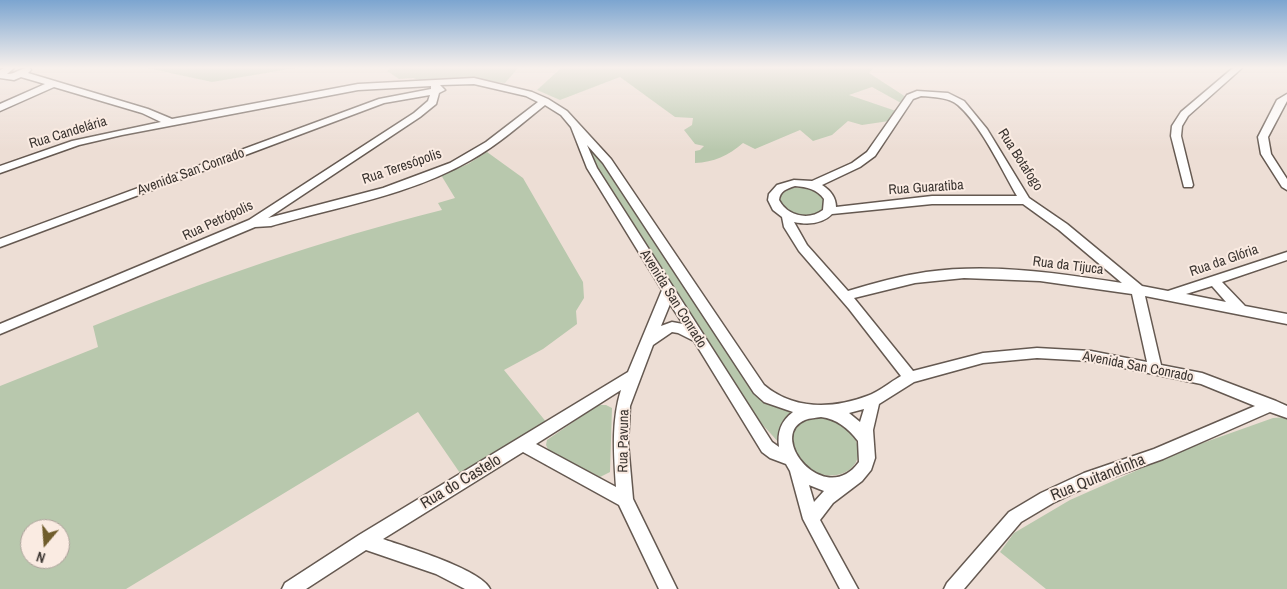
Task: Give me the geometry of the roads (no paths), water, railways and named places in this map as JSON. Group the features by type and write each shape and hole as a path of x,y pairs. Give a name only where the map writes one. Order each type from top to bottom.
{"street":[{"path":"0,108 27,95"},
{"path":"93,95 145,110 170,122"},
{"name":"Rua Candelária","path":"0,170 76,143 170,122 311,95"},
{"path":"369,95 369,106"},
{"name":"Avenida San Conrado","path":"0,243 399,95"},
{"path":"426,95 430,106"},
{"path":"430,106 434,95"},
{"name":"Avenida San Conrado","path":"532,95 564,113 607,161 758,390 769,398 811,412"},
{"name":"Rua Botafogo","path":"813,185 856,165 871,154 910,97 914,95"},
{"name":"Rua Botafogo","path":"945,95 961,102 972,114 1025,200 1063,227 1137,289"},
{"path":"1188,185 1176,136 1177,126 1184,114 1206,95"},
{"path":"1287,97 1282,100 1263,137 1266,154 1287,187"},
{"name":"Rua Teresópolis","path":"252,223 271,222 313,210 409,182 454,165 497,137 545,101"},
{"name":"Rua Petrópolis","path":"0,329 237,231 296,196 430,106"},
{"name":"Avenida San Conrado","path":"574,126 592,168 767,447 793,463"},
{"path":"786,184 813,185 824,191 831,199 830,211 816,219 806,220 787,216 775,205 774,193 786,184"},
{"path":"296,196 306,199 313,210"},
{"name":"Rua Guaratiba","path":"830,211 932,200 1025,200"},
{"path":"787,216 789,226 798,240 846,296 910,377"},
{"name":"Rua da Glória","path":"1171,295 1287,256"},
{"name":"Rua da Tijuca","path":"846,296 905,280 938,274 975,273 1057,279 1137,289 1287,319"},
{"path":"1215,280 1221,290 1242,310"},
{"path":"1137,289 1155,368"},
{"name":"Rua Pavuna","path":"668,291 633,376 623,406 622,443 624,500 668,589"},
{"path":"648,340 665,328 674,326 684,329 698,339"},
{"name":"Avenida San Conrado","path":"831,412 873,401 910,377 983,358 1037,353 1091,356 1202,379 1287,412"},
{"name":"Rua do Castelo","path":"291,589 365,541 633,376"},
{"path":"864,438 873,401"},
{"name":"Rua Quitandinha","path":"953,589 1015,517 1047,498 1089,478 1158,454 1271,405"},
{"path":"811,519 827,498 861,474 867,463 868,451 864,438 856,427 845,418 831,412 811,412 800,416 790,423 785,434 784,446 793,463 811,519 849,589"},
{"path":"522,444 624,500"},
{"path":"793,463 809,478 822,483 837,484 850,481"},
{"path":"365,541 440,566 461,576 481,589"}]}
